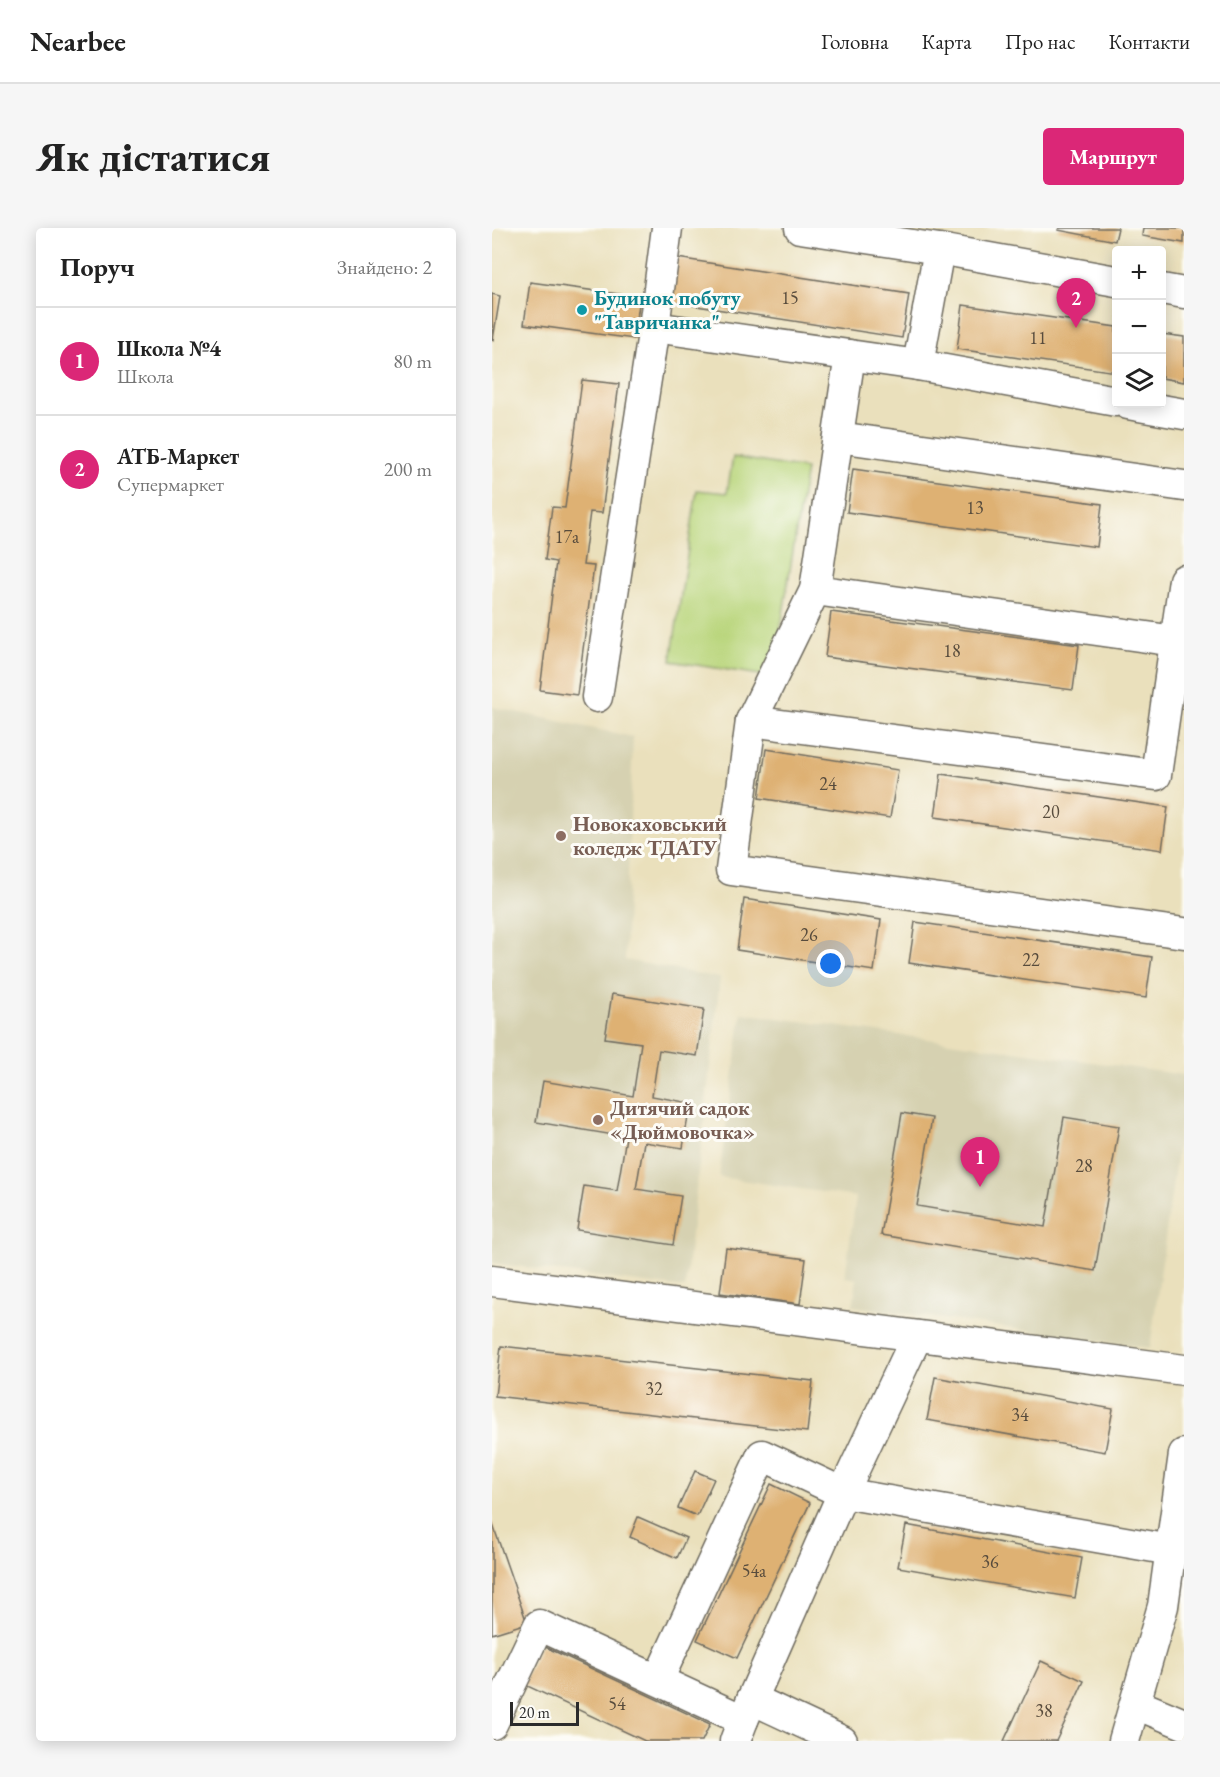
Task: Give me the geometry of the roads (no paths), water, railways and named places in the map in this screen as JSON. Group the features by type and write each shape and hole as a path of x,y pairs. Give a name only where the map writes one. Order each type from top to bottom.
{"street":[{"path":"597,697 668,228"},
{"path":"800,228 939,249 1112,280"},
{"path":"918,364 939,249"},
{"path":"1166,290 1184,293"},
{"path":"654,327 918,364 1112,400"},
{"path":"850,355 815,590 751,721 731,870 1184,933"},
{"path":"1150,408 1184,414"},
{"path":"838,436 1184,486"},
{"path":"751,721 1156,775 1184,580"},
{"path":"815,590 1175,641"},
{"path":"492,1281 1184,1370"},
{"path":"743,1720 843,1493 916,1335"},
{"path":"1124,1741 1174,1564 1184,1454"},
{"path":"658,1680 762,1455 843,1493 1174,1564"},
{"path":"492,1724 539,1625 743,1720 842,1741"},
{"path":"1136,1704 1184,1724"}],"place":[{"name":"Будинок побуту \"Тавричанка\"","path":"582,310"},
{"name":"АТБ-Маркет","path":"1076,328"},
{"name":"Новокаховський коледж ТДАТУ","path":"561,836"},
{"name":"Дитячий садок «Дюймовочка»","path":"598,1120"},
{"name":"Школа №4","path":"980,1187"}]}
